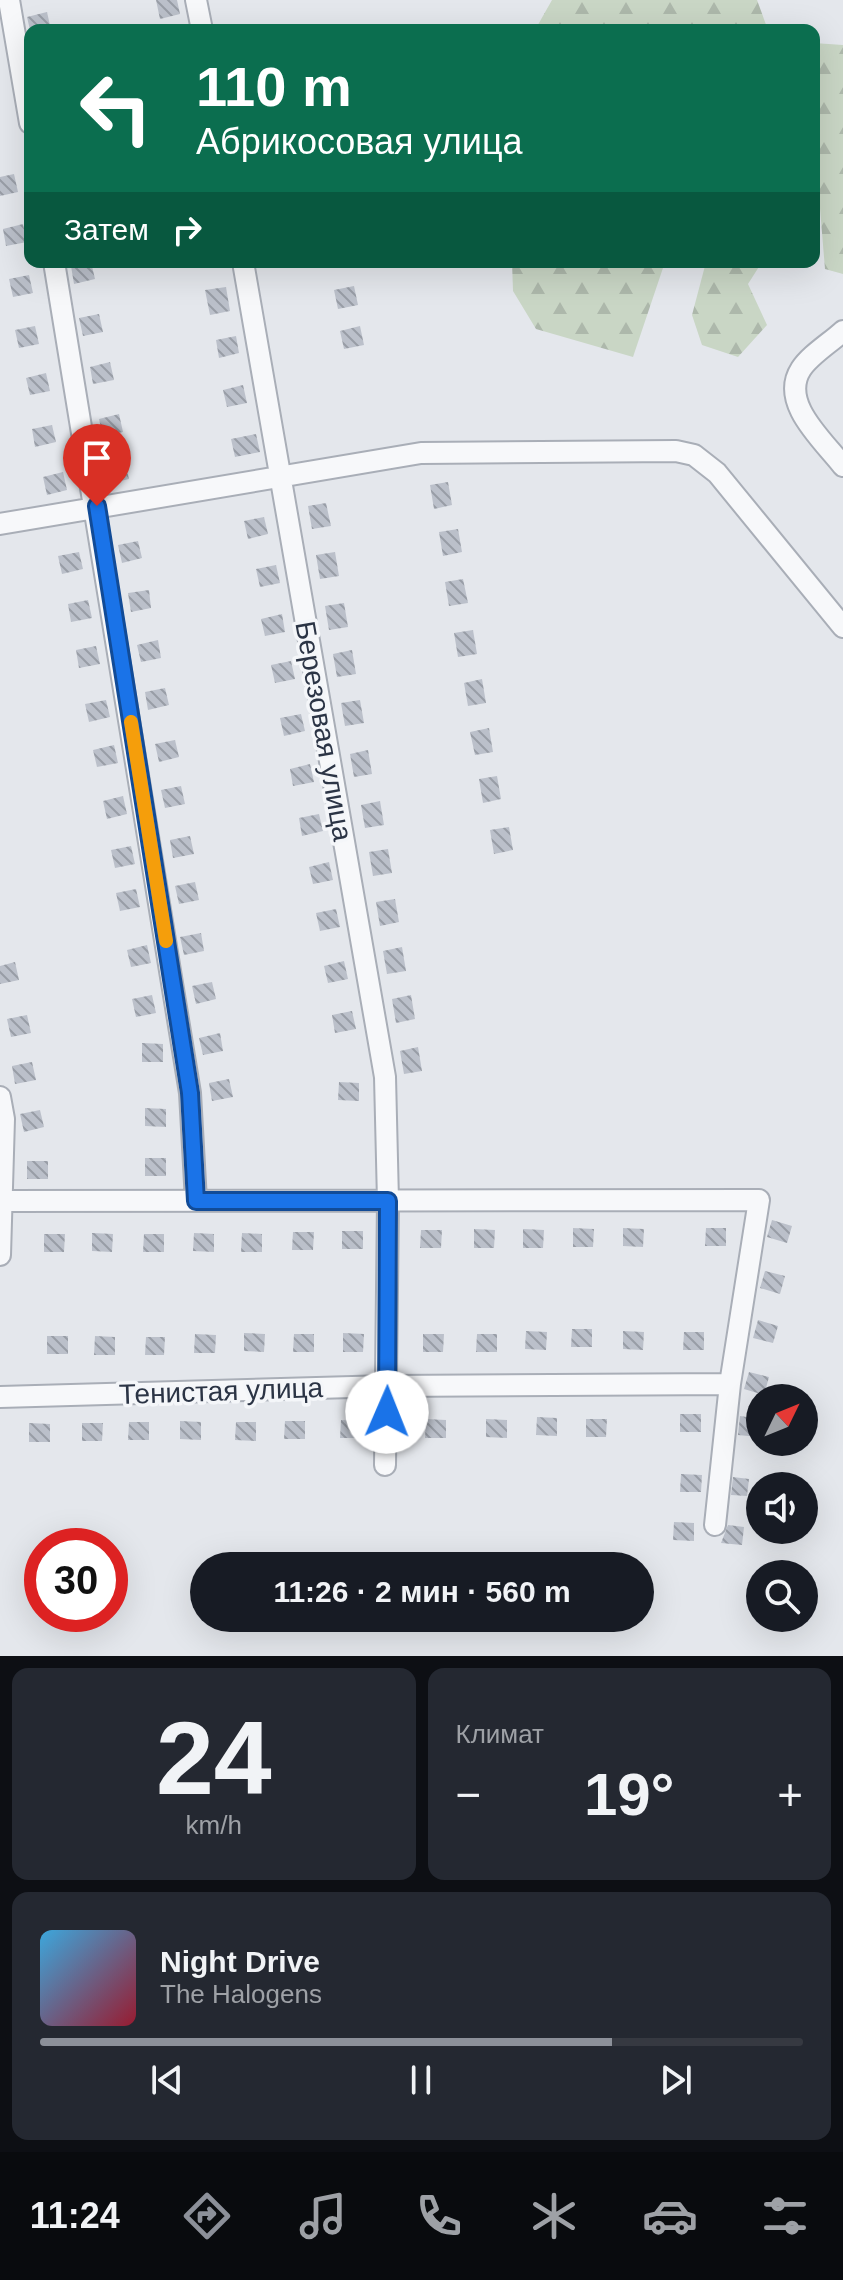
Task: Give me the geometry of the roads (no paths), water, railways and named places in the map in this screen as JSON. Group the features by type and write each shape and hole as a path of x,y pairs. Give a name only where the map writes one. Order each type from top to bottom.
{"street":[{"path":"9,0 24,88"},
{"path":"196,0 201,24"},
{"path":"55,268 97,506 190,1093 196,1201"},
{"name":"Березовая улица","path":"244,268 385,1077 388,1201 385,1465"},
{"path":"843,331 802,367 793,384 796,405 843,466"},
{"path":"0,524 421,453 676,451 694,455 717,473 843,627"},
{"path":"0,1097 4,1119 0,1255"},
{"path":"2,1201 759,1200 730,1384 715,1525"},
{"name":"Тенистая улица","path":"0,1397 388,1386 730,1384"}]}
